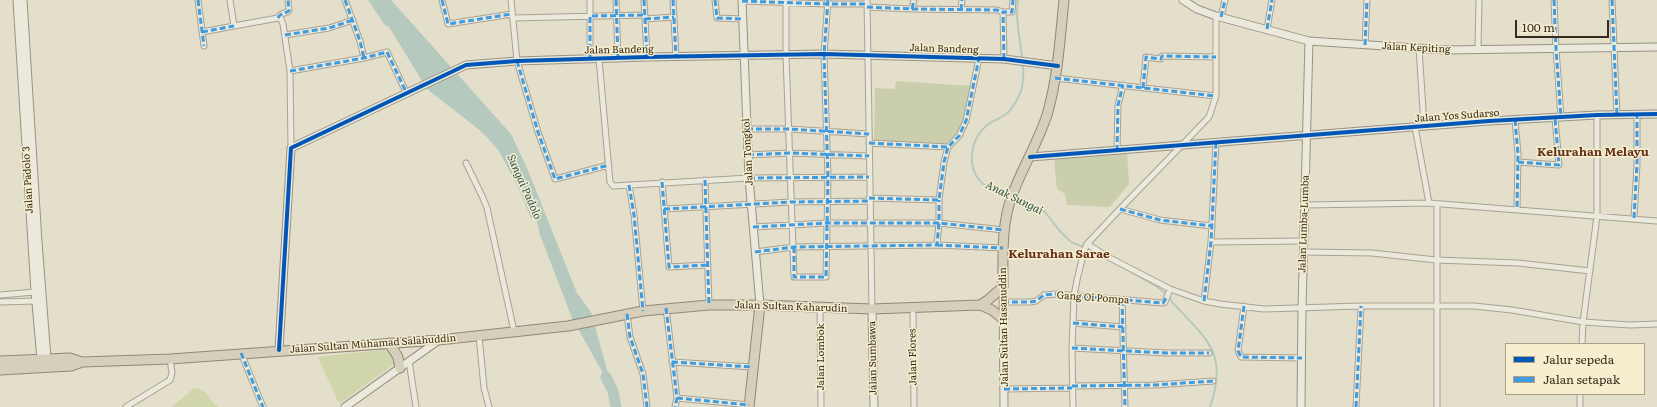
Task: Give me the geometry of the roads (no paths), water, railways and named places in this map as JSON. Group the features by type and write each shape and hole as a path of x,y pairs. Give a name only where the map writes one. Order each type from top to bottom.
{"highway":[{"name":"Jalan Sultan Hasanuddin","path":"1003,287 1004,230 1009,204 1046,116 1058,66 1064,0"},
{"path":"980,304 988,300 1003,287"},
{"name":"Jalan Sultan Kaharudin","path":"568,326 643,311 709,305 760,305 872,309 980,304"},
{"path":"980,304 992,310 1003,319"},
{"path":"749,406 760,305"},
{"name":"Jalan Sultan Muhamad Salahuddin","path":"0,370 72,366 82,362 170,359 279,350 439,340 568,326"},
{"path":"389,343 395,351 400,368"},
{"name":"Jalan Sultan Muhamad Salahuddin","path":"0,361 70,358 82,362"}],"street":[{"name":"Jalan Padolo 3","path":"17,0 44,359"},
{"name":"Jalan Padolo 3","path":"23,0 35,242 35,292 44,359"},
{"path":"198,0 204,46"},
{"path":"230,0 234,26"},
{"path":"202,32 278,18 289,12 288,0"},
{"path":"345,0 364,58"},
{"path":"442,0 448,24 512,16 674,17"},
{"path":"511,0 517,61 538,132 555,180 609,165"},
{"path":"590,0 590,59"},
{"path":"616,0 618,58"},
{"path":"644,0 647,57"},
{"path":"673,0 676,57"},
{"path":"715,0 717,18 742,19"},
{"path":"742,0 827,2 867,4 912,9 997,10 1012,12 1013,0"},
{"name":"Jalan Tongkol","path":"742,0 743,57 750,204 760,305"},
{"path":"912,9 914,0"},
{"path":"961,10 962,0"},
{"name":"Jalan Kepiting","path":"1183,0 1197,9 1219,17 1309,41 1446,50 1657,47"},
{"path":"1073,407 1072,348 1074,296 1084,251 1087,244 1180,145 1209,117 1216,96 1216,57 1219,17 1225,0"},
{"path":"1267,29 1272,0"},
{"path":"1365,45 1367,0"},
{"path":"1478,49 1479,0"},
{"path":"1518,162 1559,165 1554,0"},
{"path":"1612,0 1617,115"},
{"path":"786,1 786,56 794,277 826,278 828,177 826,154 824,54 827,2"},
{"path":"867,4 872,309"},
{"path":"1003,12 1004,59"},
{"path":"278,18 281,19 283,24 290,71 291,148 279,350"},
{"path":"285,35 329,28 352,20"},
{"name":"Jalan Lumba-Lumba","path":"1301,407 1309,41"},
{"path":"1419,48 1424,126"},
{"path":"290,71 364,58 387,52 407,94"},
{"name":"Jalan Bandeng","path":"291,148 461,67 517,61 824,54 1004,59 1058,66"},
{"path":"1143,88 1146,57 1161,59 1162,56 1216,57"},
{"path":"937,245 939,200 944,162 948,147 959,136 966,121 979,58"},
{"path":"599,59 611,185 749,178 869,177"},
{"path":"1055,78 1216,96"},
{"path":"1117,151 1118,105 1123,85"},
{"name":"Jalan Yos Sudarso","path":"1030,157 1424,126 1597,115 1657,114"},
{"path":"1582,343 1583,322 1597,216 1597,115"},
{"path":"1634,218 1637,164 1637,115"},
{"path":"1515,120 1518,162 1517,209"},
{"path":"1414,127 1429,203"},
{"path":"747,129 826,130 869,134"},
{"path":"1204,301 1211,242 1216,142"},
{"path":"869,143 948,147"},
{"path":"748,155 790,153 869,156"},
{"path":"466,163 483,198 486,208 514,331"},
{"path":"705,180 709,305"},
{"path":"662,182 669,267 708,265"},
{"path":"629,185 634,215 643,311"},
{"path":"664,209 870,199 939,200"},
{"path":"1305,205 1429,203 1657,220"},
{"path":"1437,407 1438,305 1436,260 1438,204"},
{"path":"1120,209 1160,220 1212,226"},
{"path":"753,227 828,223 938,222 1004,230"},
{"path":"1211,242 1304,242"},
{"path":"1087,244 1169,293 1204,301 1264,309 1361,306 1474,306 1505,309 1583,322 1630,325 1657,324"},
{"path":"755,252 794,247 937,245 1003,248"},
{"path":"1304,252 1357,252 1436,260 1518,263 1590,271"},
{"name":"Jalan Sultan Hasanuddin","path":"1003,287 1004,407"},
{"path":"0,295 35,292"},
{"name":"Gang Oi Pompa","path":"1003,302 1036,301 1044,295 1164,303 1169,293"},
{"path":"1122,300 1125,407"},
{"path":"0,302 36,301"},
{"path":"1244,306 1238,351 1241,357 1302,358"},
{"path":"1356,407 1361,306"},
{"path":"666,308 676,398 675,407"},
{"name":"Jalan Lombok","path":"820,308 821,407"},
{"name":"Jalan Flores","path":"913,308 914,407"},
{"name":"Jalan Sumbawa","path":"872,309 874,407"},
{"path":"626,314 630,338 643,374 647,407"},
{"path":"1073,323 1123,327"},
{"path":"479,336 484,388 489,407"},
{"path":"345,407 439,340"},
{"path":"1072,348 1209,353"},
{"path":"241,354 263,407"},
{"path":"126,407 170,380 172,373 170,359"},
{"path":"409,361 416,407"},
{"path":"672,362 753,367"},
{"path":"1004,388 1072,387 1213,381"},
{"path":"1580,395 1580,407"},
{"path":"676,398 749,406"}],"water":[{"path":"368,0 391,0 511,134 527,168 577,293 591,312 613,391 572,318 540,235 536,217 531,218 519,189 499,151 482,132 427,89 389,27 385,25"}],"waterway":[{"name":"Anak Sungai","path":"1009,197 990,189 980,181 973,170 972,151 975,140 981,131 990,123 1008,112 1015,104 1021,91 1023,70 1017,22 1018,0"},
{"name":"Anak Sungai","path":"1013,199 1045,212 1059,230 1071,242 1092,250 1156,286 1169,296 1172,302 1204,337 1211,348 1215,359 1217,373 1210,407"},
{"name":"Sungai Padolo","path":"606,377 613,391 616,407"}],"district":[{"name":"Kelurahan Melayu","path":"1593,152"},
{"name":"Kelurahan Sarae","path":"1059,254"}]}
